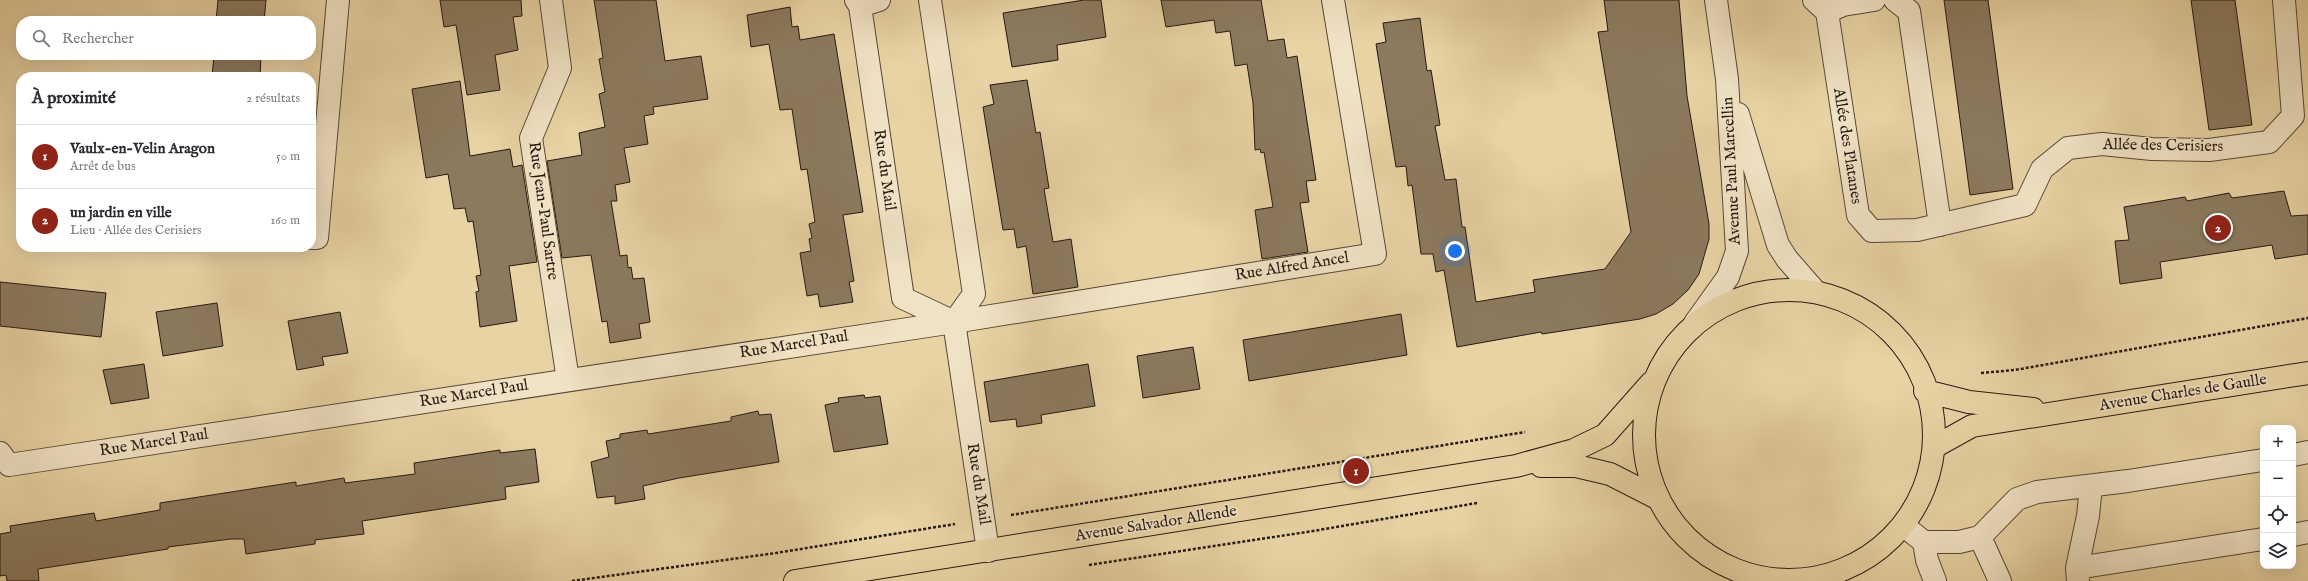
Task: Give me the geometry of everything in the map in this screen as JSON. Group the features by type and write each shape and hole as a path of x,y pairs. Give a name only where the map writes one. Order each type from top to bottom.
{"main road":[{"path":"1724,566 1768,580 1815,579 1855,572 1884,547 1904,526 1928,484 1936,446 1925,391 1915,361 1892,328 1861,307 1814,290 1783,288 1751,293 1722,305 1695,323 1670,349 1653,381 1643,420 1645,460 1657,498 1685,538 1744,581"},
{"name":"Avenue Charles de Gaulle","path":"1936,446 1972,426 2308,373"},
{"name":"Avenue Salvador Allende","path":"795,581 1516,466 1574,450 1605,435 1653,381"},
{"name":"Avenue Charles de Gaulle","path":"1925,391 1969,402 2058,412"},
{"name":"Avenue Salvador Allende","path":"1516,466 1576,466 1610,474 1657,498"}],"street":[{"path":"316,238 338,0"},
{"name":"Rue Jean-Paul Sartre","path":"551,0 560,68 531,138 568,380"},
{"path":"930,0 974,294 954,322"},
{"name":"Rue Alfred Ancel","path":"954,322 1375,254 1333,0"},
{"name":"Avenue Paul Marcellin","path":"1695,323 1728,277 1737,251 1727,79 1716,0"},
{"name":"Allée des Platanes","path":"1874,0 1843,5 1820,6 1858,215 1872,231 1917,230 1962,221"},
{"path":"1895,0 1909,11 1940,225"},
{"name":"Allée des Cerisiers","path":"1962,221 2025,206 2042,169 2068,148 2102,144 2152,149 2209,150 2269,142 2293,116 2284,0"},
{"name":"Rue du Mail","path":"865,2 903,298 954,322 988,551"},
{"name":"Avenue Paul Marcellin","path":"1727,79 1778,245 1787,259 1814,290"},
{"name":"Rue Marcel Paul","path":"0,453 9,465 954,322"},
{"path":"2296,454 2308,452"},
{"path":"1904,526 1924,542 1959,542 1980,538 2017,499 2037,492 2091,486 2260,460"},
{"path":"2091,486 2088,516 2077,574 2260,540"},
{"path":"2296,534 2308,532"},
{"path":"1980,538 2000,581"},
{"path":"1924,542 1927,560 1935,581"}],"path":[{"path":"1978,374 2015,370 2308,318"},
{"path":"572,581 776,553 883,534 983,520 1495,435 1532,431"},
{"path":"1083,566 1307,532 1478,502"}],"building":[{"path":"218,0 266,0 264,16 216,16"},
{"path":"440,0 521,0 522,16 513,17 518,50 495,55 500,90 467,95 456,25 444,27"},
{"path":"594,0 656,0 665,61 701,56 708,99 653,107 654,114 644,116 648,144 624,148 630,182 615,185 617,201 611,201 620,256 627,255 628,268 631,267 633,279 644,278 650,322 639,324 641,338 610,343 607,321 602,322 591,255 562,258 547,161 582,155 579,133 605,127 599,94 605,92 599,59 603,58"},
{"path":"1084,0 1101,0 1106,37 1057,45 1058,60 1012,67 1003,13"},
{"path":"1161,0 1261,0 1268,41 1284,39 1287,58 1297,56 1316,180 1306,181 1309,202 1300,203 1308,252 1262,259 1255,210 1273,207 1264,152 1261,153 1260,149 1255,150 1253,103 1247,64 1235,66 1230,31 1216,33 1214,20 1166,27"},
{"path":"1604,0 1679,0 1687,96 1709,224 1709,239 1699,274 1688,290 1673,304 1656,314 1640,319 1542,334 1541,332 1457,347 1444,270 1436,272 1433,254 1421,254 1412,185 1408,186 1406,166 1396,167 1376,44 1386,42 1383,23 1420,18 1427,71 1431,70 1440,125 1435,126 1445,180 1456,179 1462,227 1465,227 1476,302 1535,292 1533,280 1605,269 1631,232 1598,32 1608,31"},
{"path":"1944,0 1988,0 2013,189 1970,195"},
{"path":"2191,0 2235,0 2252,125 2209,130"},
{"path":"790,7 792,27 798,26 800,40 834,34 863,212 843,215 854,281 849,282 853,302 820,307 818,294 807,296 800,253 811,251 809,239 812,238 809,224 815,222 807,169 801,170 792,109 780,110 769,44 751,47 747,15"},
{"path":"214,60 261,60 260,72 212,72"},
{"path":"1027,80 1036,133 1040,132 1049,188 1044,189 1053,242 1071,239 1078,287 1033,294 1026,246 1017,248 1014,229 1003,230 983,107 994,104 990,85"},
{"path":"460,81 470,156 510,149 513,167 522,165 537,262 509,266 517,321 480,327 476,292 479,291 476,276 481,275 473,221 468,222 465,208 454,209 448,174 426,178 412,89"},
{"path":"2284,191 2291,216 2308,215 2308,254 2275,259 2272,245 2160,262 2162,278 2120,284 2115,241 2129,240 2124,207 2185,197 2187,201 2229,193 2232,198"},
{"path":"0,282 106,293 101,337 0,326"},
{"path":"217,303 223,346 163,356 156,312"},
{"path":"340,312 348,353 322,357 324,365 297,370 288,321"},
{"path":"1401,314 1407,355 1249,381 1243,340"},
{"path":"1193,347 1200,389 1143,398 1137,356"},
{"path":"144,364 149,398 111,404 103,370"},
{"path":"1088,364 1095,406 1041,415 1042,423 1017,427 1016,419 990,422 984,382"},
{"path":"864,395 865,398 880,396 888,444 834,452 825,405 839,402 838,398"},
{"path":"758,411 759,415 771,414 779,462 679,478 643,486 645,499 615,504 615,496 597,498 591,462 609,457 606,441 620,438 620,434 647,430 648,434 731,421 731,417"},
{"path":"535,449 539,482 505,487 506,499 362,521 364,534 315,540 315,544 246,554 244,539 231,539 168,547 168,549 38,569 39,581 7,581 6,575 0,576 0,534 11,532 10,526 94,513 96,521 160,510 160,503 296,482 296,486 344,478 345,483 415,474 414,463 500,450 500,453"}],"place":[{"name":"un jardin en ville","path":"2218,228"},
{"name":"Vaulx-en-Velin Aragon","path":"1356,471"}]}
